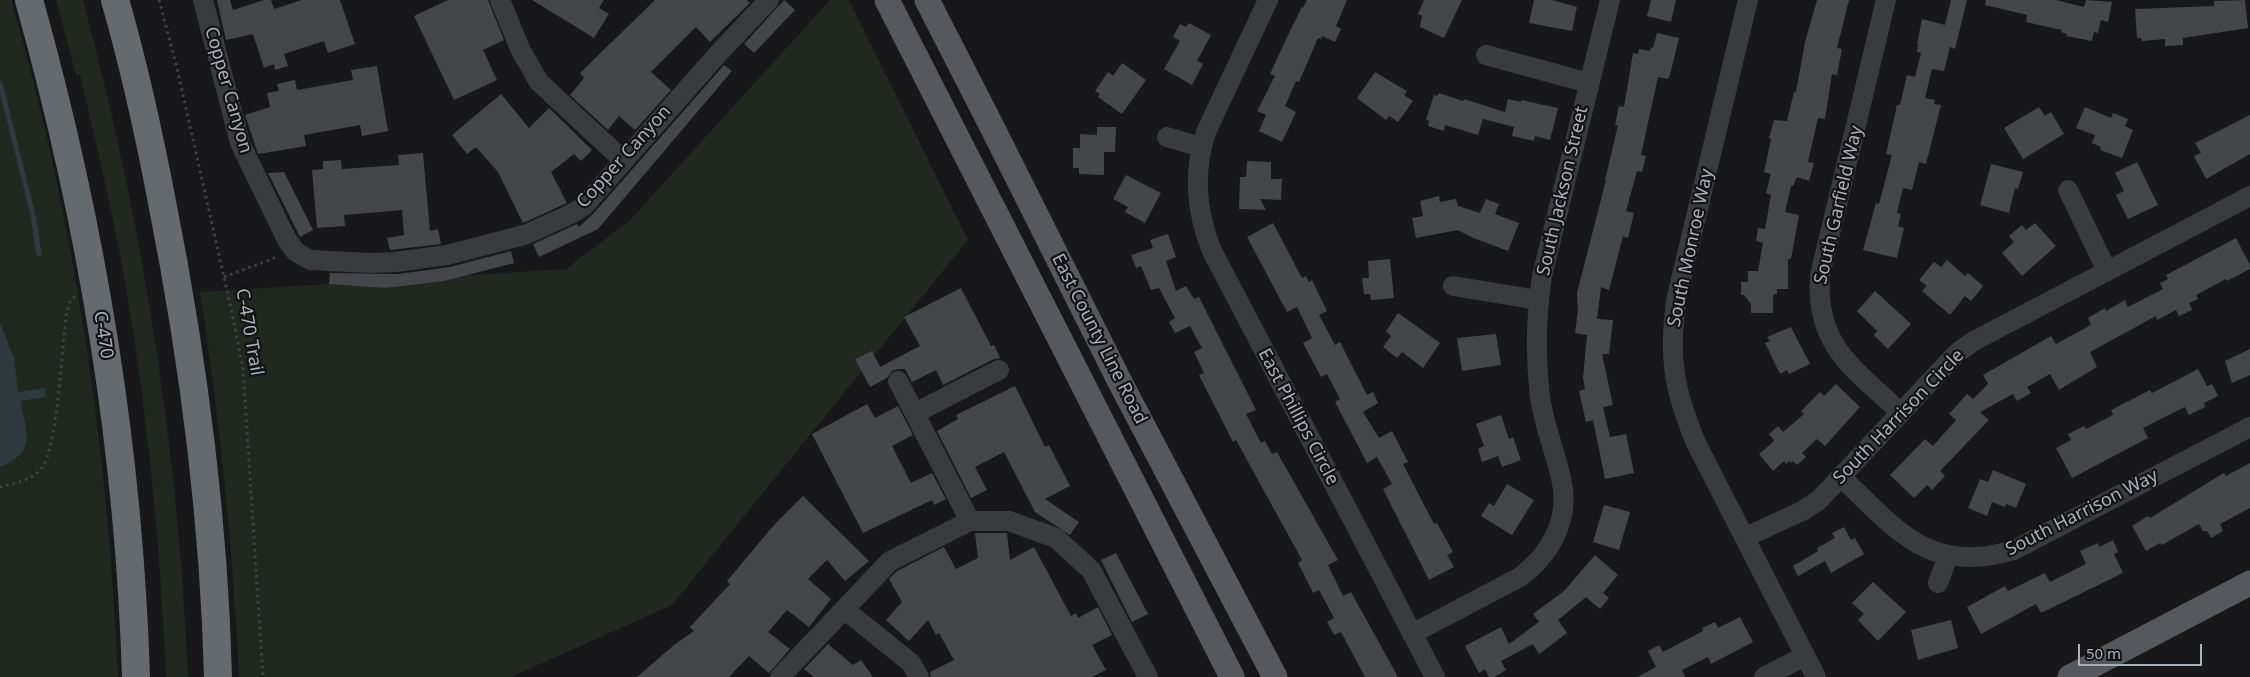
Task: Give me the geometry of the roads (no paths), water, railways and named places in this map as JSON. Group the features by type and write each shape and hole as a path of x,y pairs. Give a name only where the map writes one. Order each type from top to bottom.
{"highway":[{"name":"C-470","path":"30,0 62,128 95,284 109,371 131,577 136,677"},
{"path":"114,0 147,128 185,330 205,492 218,677"}],"main road":[{"name":"East County Line Road","path":"888,0 1232,677"},
{"name":"East County Line Road","path":"926,0 1121,384 1275,677"},
{"path":"2070,677 2250,583"}],"street":[{"name":"Copper Canyon","path":"203,0 240,143 266,198 295,251 310,260 324,262 396,262 447,255 518,236 571,214 584,206 768,0"},
{"path":"500,0 521,51 539,82 624,160"},
{"name":"East Phillips Circle","path":"1268,0 1206,132 1201,147 1197,172 1197,199 1202,225 1211,249 1434,677"},
{"name":"South Jackson Street","path":"1412,634 1520,578 1546,553 1555,537 1562,517 1564,497 1562,479 1550,442 1540,400 1536,337 1538,300 1544,266 1610,0"},
{"name":"South Monroe Way","path":"1748,0 1677,296 1672,331 1672,362 1684,414 1696,443 1816,677"},
{"name":"South Garfield Way","path":"1886,0 1820,275 1819,296 1822,318 1839,353 1901,413"},
{"name":"South Jackson Street","path":"1486,55 1589,83"},
{"path":"1167,137 1201,147"},
{"path":"2068,190 2107,271"},
{"name":"South Harrison Circle","path":"1746,538 1802,511 1819,500 1956,354 1972,342 2250,196"},
{"name":"South Jackson Street","path":"1453,286 1538,300"},
{"path":"915,414 999,370"},
{"path":"898,381 970,521"},
{"name":"South Harrison Way","path":"1841,477 1901,534 1920,546 1948,556 1971,558 1993,556 2014,550 2250,427"},
{"path":"780,677 890,561 970,521 1009,521 1056,538 1091,570 1148,677"},
{"path":"1938,583 1948,556"},
{"path":"844,609 911,663 919,677"},
{"path":"1764,677 1805,656"}],"waterway":[{"path":"0,83 33,215 39,254"}]}
